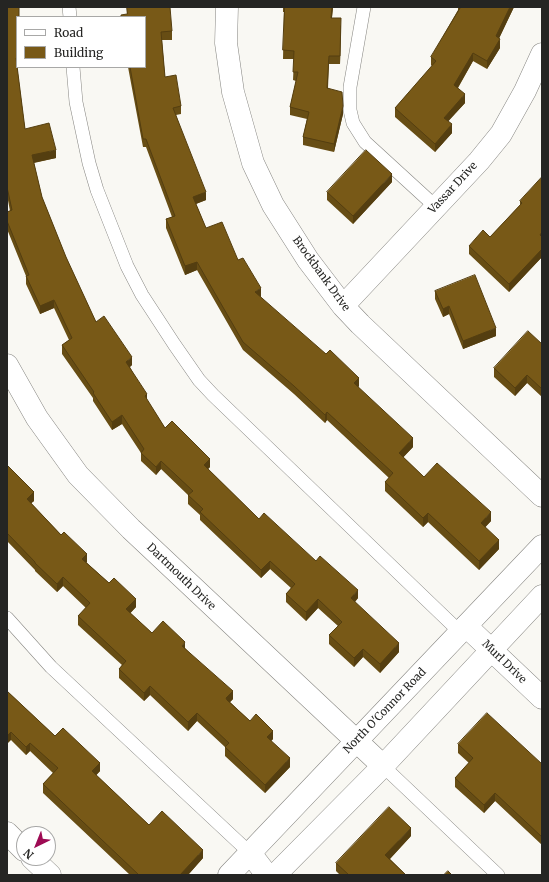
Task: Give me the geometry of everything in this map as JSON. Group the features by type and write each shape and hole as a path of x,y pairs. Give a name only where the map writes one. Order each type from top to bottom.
{"street":[{"name":"Brockbank Drive","path":"227,7 226,43 232,92 253,163 273,205 308,260 343,306 380,344 542,496"},
{"name":"Vassar Drive","path":"343,306 479,161 501,134 525,91 542,54"},
{"name":"Dartmouth Drive","path":"7,365 37,418 78,475 142,540 382,766"},
{"name":"North O'Connor Road","path":"229,875 542,546"},
{"path":"275,875 382,766 542,596"},
{"name":"Murl Drive","path":"463,629 491,649 542,698"},
{"path":"7,833 16,842"},
{"path":"250,853 267,875"},
{"path":"40,866 50,875"}],"lane":[{"path":"364,7 350,87 350,110 353,123 365,142 436,207"},
{"path":"73,68 80,125 89,163 97,190 127,266 142,295 199,380 213,395 463,629"},
{"path":"7,618 52,667 250,853"},
{"path":"382,766 498,875"}],"building":[{"path":"7,7 19,7 19,16 16,16 16,68 17,68 25,129 49,123 56,150 32,155 42,197 66,257 96,322 104,316 132,357 126,362 147,394 145,396 165,428 172,421 210,459 204,465 259,519 264,513 316,561 320,556 358,590 351,598 399,643 380,664 363,649 354,658 329,635 342,622 318,599 306,612 286,594 295,584 270,561 261,570 200,512 203,509 188,495 193,491 161,461 156,467 141,453 144,449 122,415 112,422 93,393 94,392 62,345 72,338 54,300 40,306 26,276 29,275 7,221 7,212 12,210 7,187"},
{"path":"127,7 170,7 172,31 161,32 165,77 176,75 181,106 173,108 206,192 193,197 206,228 222,222 238,260 243,258 261,288 255,292 326,354 330,350 359,378 354,383 413,438 399,453 424,477 437,463 491,512 481,523 499,540 479,561 428,513 423,518 385,482 393,473 327,412 325,415 243,342 197,262 185,266 166,219 175,216 146,139 143,139 130,68 146,68 146,16 121,16 127,14"},
{"path":"285,7 332,7 331,18 341,18 340,56 329,56 327,88 342,92 343,106 334,144 303,137 309,112 290,107 298,72 293,72 294,51 283,50"},
{"path":"461,7 510,7 496,36 500,39 487,61 473,53 454,85 465,94 444,118 452,124 435,144 395,108 436,61 431,57"},
{"path":"366,150 392,174 353,216 327,192"},
{"path":"542,177 542,232 540,235 542,237 542,249 509,284 469,246 483,230 490,237 522,203 520,201"},
{"path":"475,275 496,328 463,341 449,306 443,309 435,291"},
{"path":"528,331 542,344 542,389 527,375 515,388 494,368"},
{"path":"7,465 34,492 27,499 61,535 64,532 87,554 82,559 109,583 114,578 136,599 126,609 152,633 163,621 185,642 182,646 233,691 226,698 227,700 250,721 256,714 273,731 267,737 290,758 265,785 225,747 229,743 197,713 188,722 150,686 144,693 119,669 126,661 78,616 90,603 63,577 57,584 7,533"},
{"path":"7,691 55,736 63,728 100,763 92,771 149,825 162,811 203,850 180,875 139,875 43,784 58,768 30,743 26,747 11,732 7,736"},
{"path":"487,713 542,764 542,837 495,793 484,805 455,778 473,758 458,744"},
{"path":"389,807 411,828 385,855 406,875 349,875 336,863"},
{"path":"448,871 452,875 444,875"}]}
